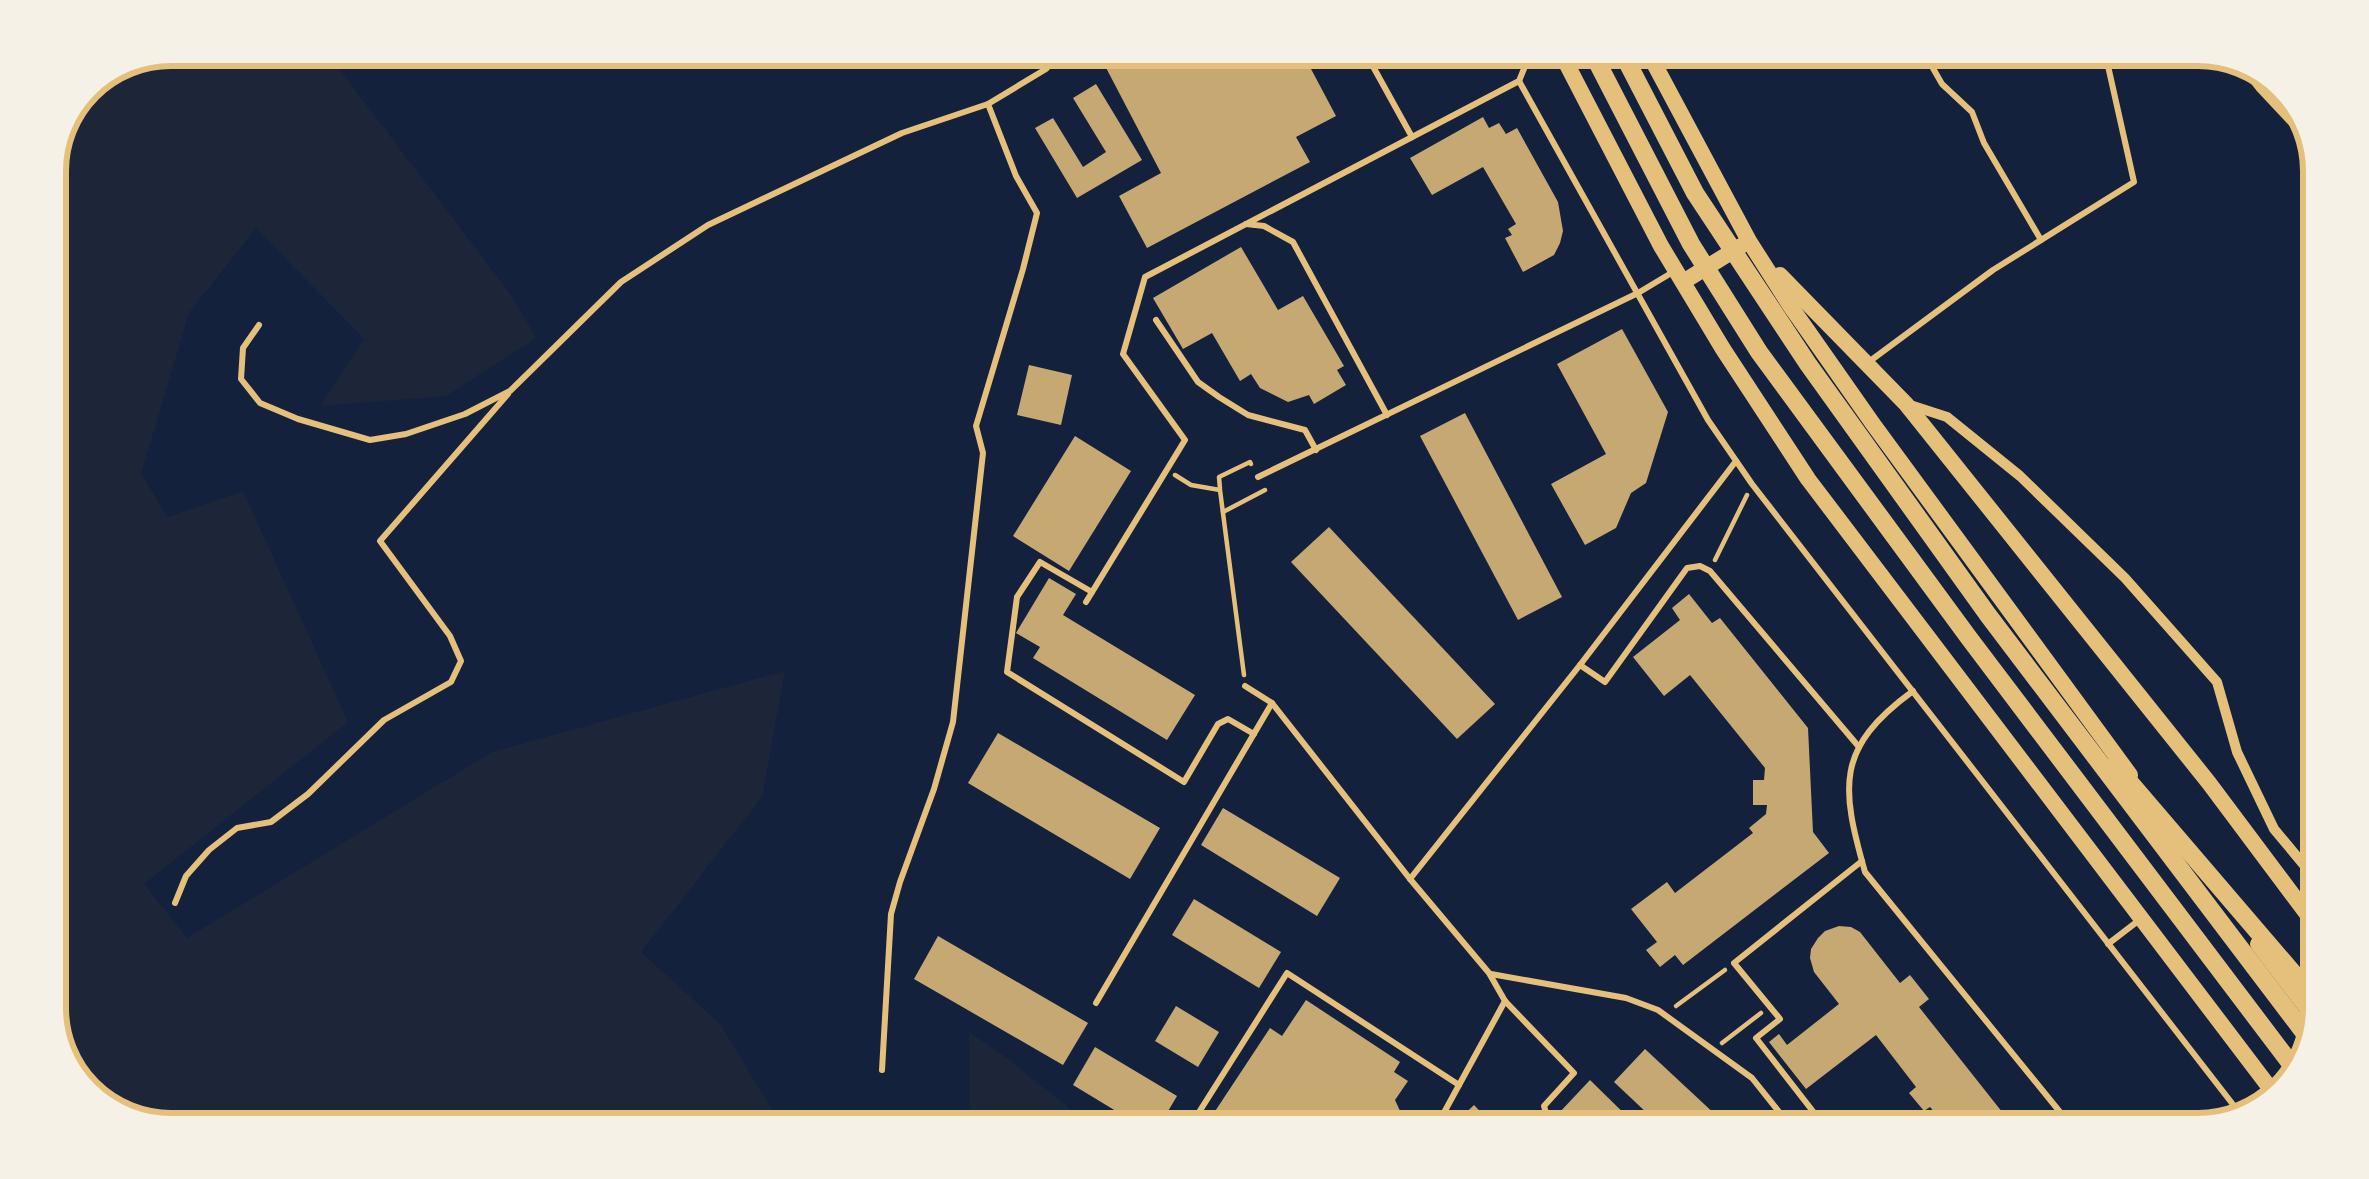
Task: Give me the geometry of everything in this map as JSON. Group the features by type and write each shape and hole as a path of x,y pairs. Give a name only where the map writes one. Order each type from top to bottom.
{"highway":[{"path":"1599,66 1690,244 1760,352 1860,493 2288,1060"},
{"path":"1629,66 1695,193 1808,364 1988,615 2300,1027"},
{"path":"1988,615 2303,984"}],"main road":[{"path":"1569,66 1679,276 1808,478 2268,1085"},
{"path":"1655,66 1791,307 2163,820 2303,1003"},
{"path":"1679,276 1750,241"},
{"path":"1750,241 1906,404 2303,909"}],"street":[{"path":"2261,88 2286,114"},
{"path":"1906,404 1947,417 2020,476 2125,578 2217,682 2236,752 2273,829 2303,864"}],"lane":[{"path":"176,903 186,876 209,850 237,828 272,822 384,720 451,682 461,662 450,636 380,541 510,391 621,282 708,225 902,133 988,104 1049,66"},
{"path":"1373,66 1412,137"},
{"path":"1086,602 1185,440 1123,354 1145,277 1520,80 1525,66"},
{"path":"1932,66 1942,84 1972,112 1984,143 2042,239"},
{"path":"1867,363 1994,270 2134,182 2108,66"},
{"path":"1520,80 1708,420 1752,484 2234,1106"},
{"path":"882,1070 891,914 952,722 983,453 976,426 1037,213 1016,176 988,104"},
{"path":"1246,224 1264,226 1293,242 1387,416"},
{"path":"1258,477 1679,276"},
{"path":"1156,320 1198,382 1248,415 1305,430 1316,450"},
{"path":"260,325 243,349 241,380 260,403 370,440 406,434 466,414 510,391"},
{"path":"1410,879 1736,460"},
{"path":"1092,592 1040,562 1017,597 1007,672 1184,782 1218,724 1228,718 1254,734"},
{"path":"1580,664 1605,682 1687,568 1700,566 1710,571 1859,747"},
{"path":"1245,686 1272,703 1505,1000 1574,1073 1544,1106 1546,1113"},
{"path":"1913,691 1879,720 1852,759 1846,783 1850,821 1865,872 2061,1113"},
{"path":"1096,1003 1272,703"},
{"path":"1814,1113 1756,1038 1780,1019 1734,963 1862,861"},
{"path":"2108,944 2141,918"},
{"path":"1198,1113 1287,973 1460,1085"},
{"path":"1489,974 1626,998 1665,1015 1752,1078 1780,1113"},
{"path":"1445,1113 1505,1000"}],"path":[{"path":"1223,512 1265,491 1250,462 1219,477 1220,490 1245,686"},
{"path":"1167,470 1191,485 1220,490"},
{"path":"1710,571 1752,484"},
{"path":"1665,1015 1734,963"},
{"path":"1714,1049 1770,1006"}],"shaded area":[{"path":"171,66 337,66 514,299 536,338 446,396 320,406 364,339 256,228 189,313 141,474 168,517 243,491 348,722 144,884 187,938 492,752 785,671 762,797 641,952 721,1025 774,1113 171,1113 124,1102 84,1066 66,1015 66,164 84,113 113,84 150,68"},
{"path":"969,1032 1076,1113 970,1113"}],"building":[{"path":"1105,66 1309,66 1336,116 1296,137 1310,162 1147,248 1119,196 1161,173"},
{"path":"1096,84 1142,160 1077,198 1035,128 1053,118 1083,167 1106,152 1073,98"},
{"path":"1483,117 1489,128 1499,123 1506,134 1517,128 1558,202 1563,231 1554,255 1523,272 1505,238 1512,235 1508,229 1516,224 1483,167 1432,195 1410,158"},
{"path":"1241,247 1278,310 1303,296 1344,366 1337,370 1346,385 1314,404 1309,395 1288,402 1260,388 1251,374 1240,381 1212,333 1183,349 1153,298"},
{"path":"1622,329 1668,412 1646,483 1631,493 1616,528 1585,545 1551,484 1606,454 1557,364"},
{"path":"1029,365 1072,375 1061,425 1017,415"},
{"path":"1465,413 1562,597 1518,620 1420,436"},
{"path":"1075,436 1131,471 1069,571 1013,536"},
{"path":"1329,527 1495,704 1457,739 1291,562"},
{"path":"1049,578 1076,594 1063,615 1195,695 1167,740 1033,658 1040,647 1016,633"},
{"path":"1689,594 1712,623 1720,618 1808,728 1813,832 1829,853 1683,965 1675,955 1660,967 1646,950 1657,942 1631,909 1667,882 1675,893 1753,833 1749,828 1766,814 1767,805 1753,805 1753,780 1764,780 1765,768 1690,675 1664,696 1633,657 1680,620 1672,608"},
{"path":"998,733 1160,828 1130,879 968,783"},
{"path":"1223,808 1340,878 1317,916 1201,845"},
{"path":"1194,899 1281,952 1259,988 1172,935"},
{"path":"1851,927 1900,983 1910,975 1929,999 1919,1007 2003,1113 1935,1113 1930,1107 1924,1111 1909,1093 1916,1087 1876,1035 1806,1089 1769,1042 1779,1034 1787,1045 1839,1004 1814,972 1810,958 1825,931"},
{"path":"938,936 1088,1023 1063,1065 914,979"},
{"path":"1306,1000 1400,1062 1394,1072 1408,1081 1395,1100 1401,1113 1214,1113 1270,1028 1282,1036"},
{"path":"1176,1006 1219,1032 1198,1067 1155,1041"},
{"path":"1095,1047 1177,1096 1167,1113 1119,1113 1073,1085"},
{"path":"1645,1049 1714,1113 1647,1113 1614,1082"},
{"path":"1590,1080 1624,1113 1559,1113"}]}
